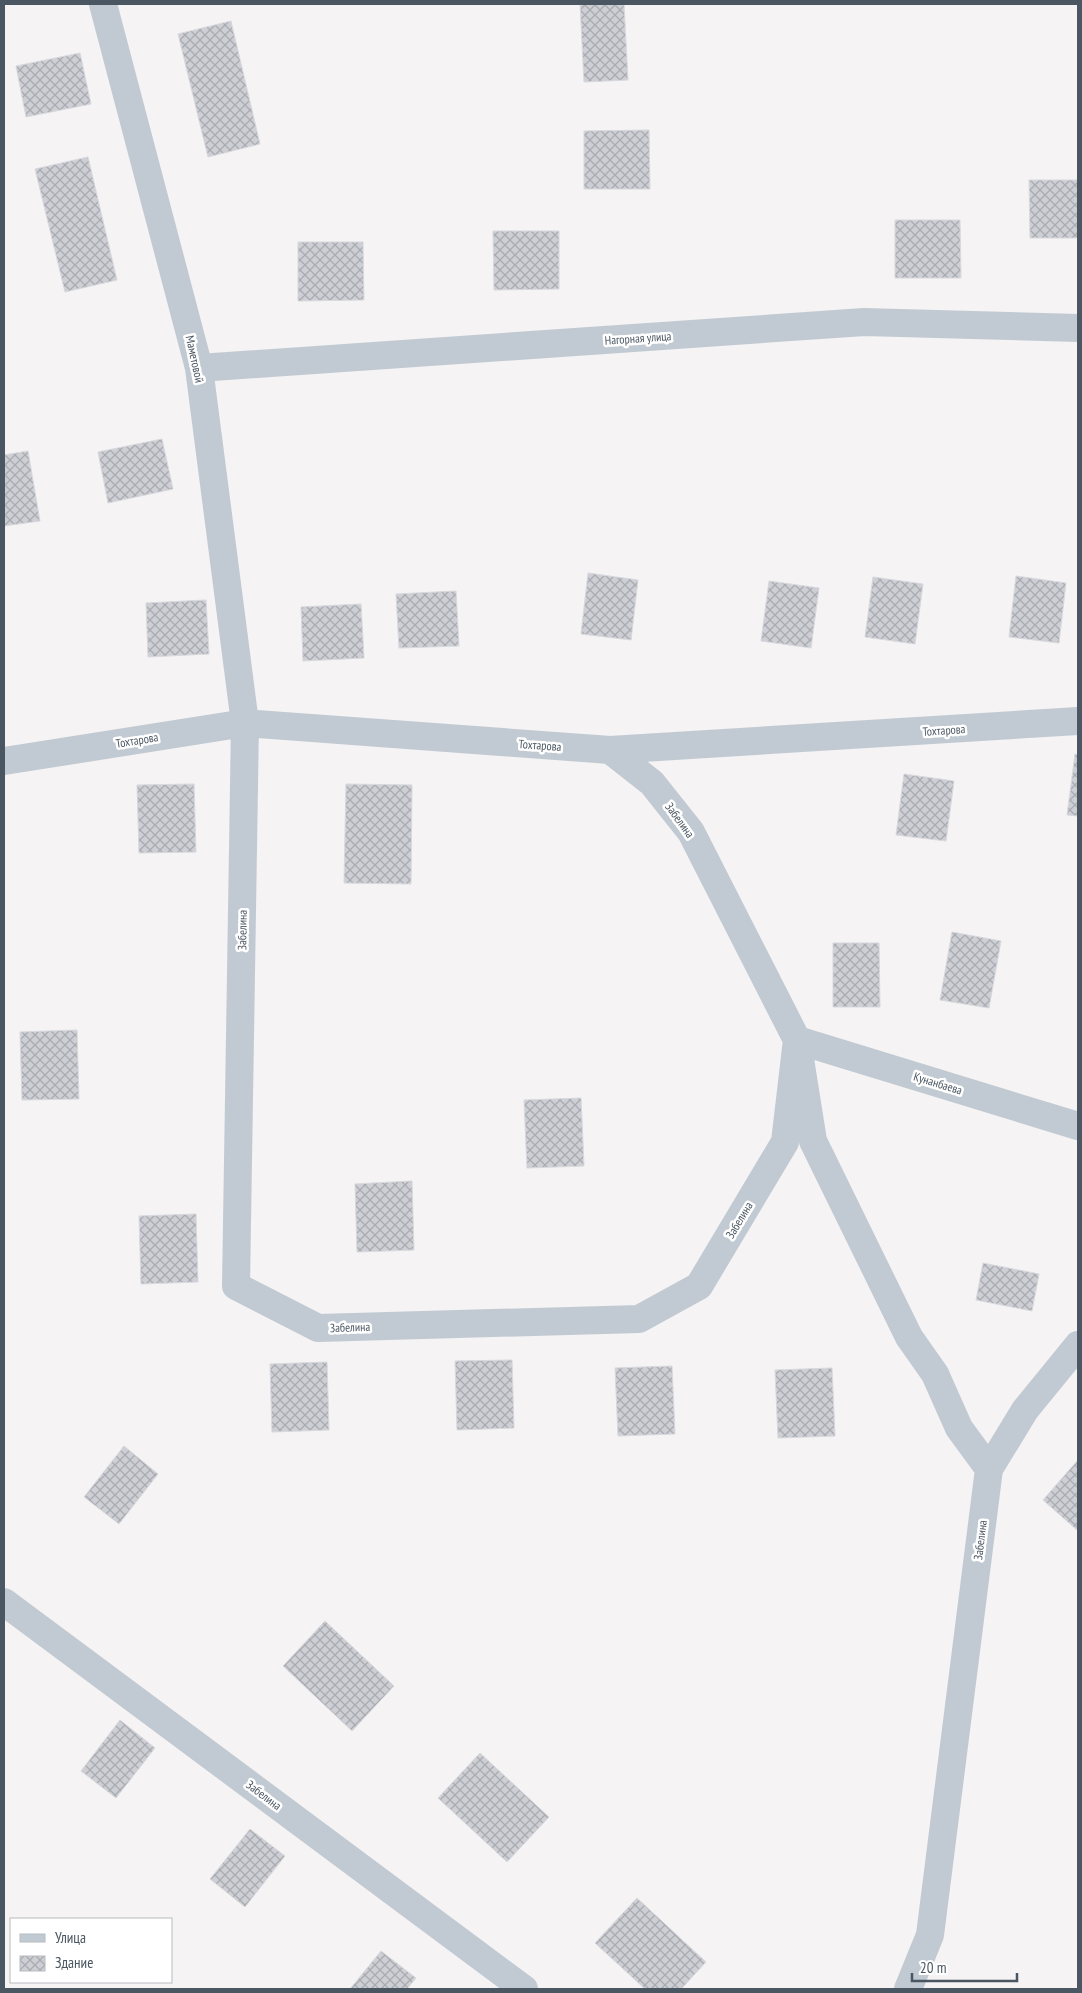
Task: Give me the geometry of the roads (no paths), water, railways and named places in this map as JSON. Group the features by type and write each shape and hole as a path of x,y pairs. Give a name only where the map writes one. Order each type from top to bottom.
{"street":[{"name":"Маметовой","path":"103,4 199,368 245,722"},
{"name":"Нагорная улица","path":"199,368 864,322 1078,328"},
{"name":"Тохтарова","path":"4,761 245,722 610,750 1078,721"},
{"name":"Забелина","path":"245,722 236,1286 318,1328 639,1319 699,1286 785,1142 797,1040"},
{"name":"Забелина","path":"610,750 652,783 691,832 797,1040 812,1141 909,1337 935,1374 959,1428 989,1469 930,1935 908,1989"},
{"name":"Кунанбаева","path":"797,1040 1078,1126"},
{"path":"989,1469 1025,1410 1078,1345"},
{"name":"Забелина","path":"4,1602 524,1989"}]}
